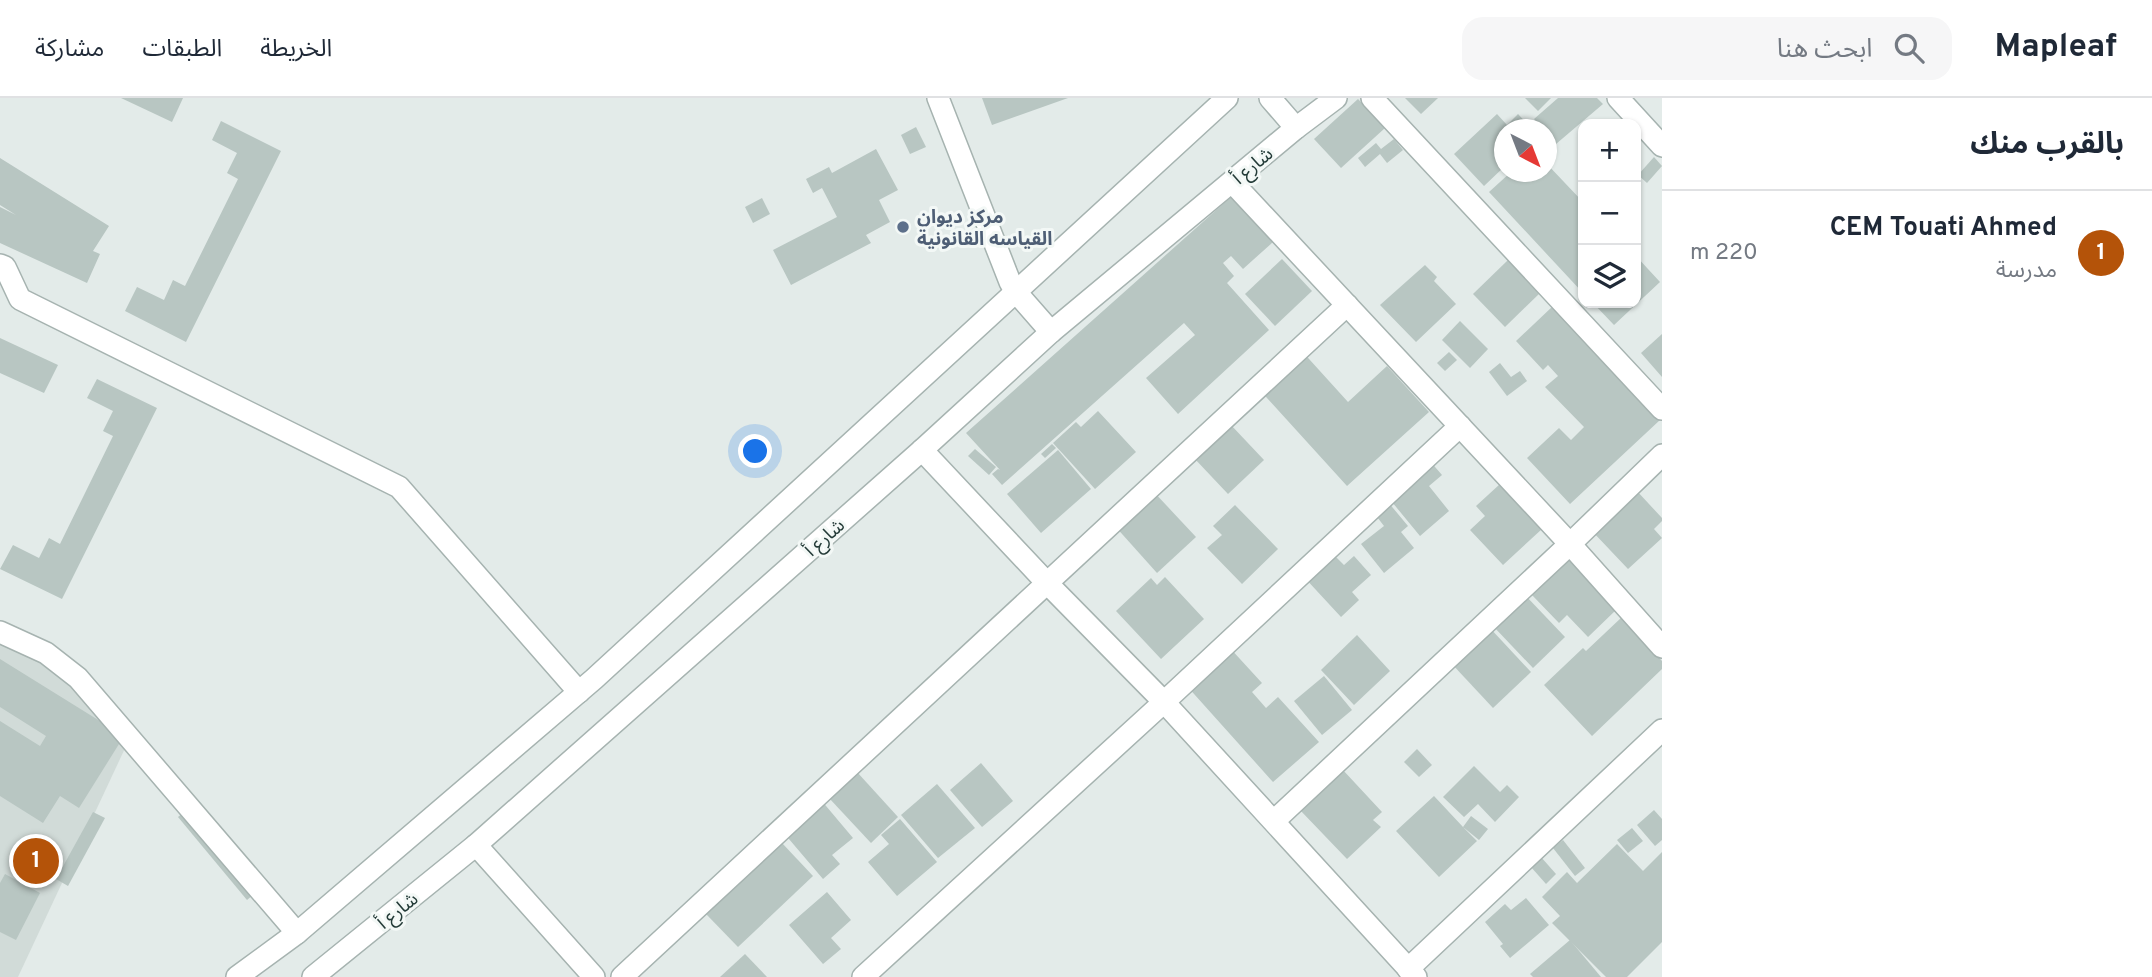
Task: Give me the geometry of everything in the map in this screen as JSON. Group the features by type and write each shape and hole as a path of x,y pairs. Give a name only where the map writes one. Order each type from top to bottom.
{"street":[{"path":"938,98 1015,291 1051,332"},
{"path":"237,977 297,933 579,692 1227,98"},
{"path":"1270,98 1296,128"},
{"name":"شارع أ","path":"313,977 476,845 922,450 1051,332 1296,128 1336,98"},
{"path":"1371,98 1662,409"},
{"path":"1618,98 1662,146"},
{"path":"1232,182 1570,544 1662,647"},
{"path":"0,265 5,267 10,302 399,487 579,692"},
{"path":"622,977 1347,305"},
{"path":"863,977 1460,426"},
{"path":"922,450 1164,702 1412,973 1662,730"},
{"path":"1274,821 1662,455"},
{"path":"0,632 46,653 78,678 297,933"},
{"path":"476,845 594,977"}],"shaded area":[{"path":"0,637 59,666 127,744 18,977 0,977"}],"building":[{"path":"121,98 183,98 172,122"},
{"path":"982,98 1068,98 992,125"},
{"path":"1405,98 1438,98 1421,114"},
{"path":"1525,98 1551,98 1538,111"},
{"path":"1558,98 1597,98 1603,104 1585,119 1578,119 1578,125 1557,143 1557,119 1534,119"},
{"path":"1358,99 1385,128 1341,168 1314,139"},
{"path":"1497,114 1502,119 1494,119 1494,176 1484,186 1454,154"},
{"path":"221,121 281,151 186,342 125,311 137,287 164,300 173,280 185,286 238,179 227,173 237,153 212,140"},
{"path":"916,127 926,147 910,154 901,135"},
{"path":"1394,139 1403,150 1387,163 1380,154 1365,167 1358,158 1376,143 1381,149"},
{"path":"876,149 898,190 879,200 890,222 866,235 871,243 791,285 773,250 837,217 822,188 813,193 806,179 829,167 832,173"},
{"path":"1654,157 1662,166 1647,183 1641,178 1641,172"},
{"path":"0,158 109,226 93,251 100,254 87,283 0,243 0,207 16,215 0,205"},
{"path":"1557,175 1578,197 1578,288 1489,192 1500,182 1557,182"},
{"path":"1232,196 1273,242 1243,269 1231,256 1223,263 1234,276 1227,283 1269,330 1178,414 1146,378 1195,335 1184,323 1002,485 992,474 1000,470 966,433"},
{"path":"762,198 770,214 753,223 745,207"},
{"path":"1282,259 1312,291 1275,326 1245,294"},
{"path":"1508,260 1540,293 1505,327 1473,294"},
{"path":"1641,261 1660,282 1641,300"},
{"path":"1425,265 1437,277 1434,281 1456,304 1416,342 1380,305"},
{"path":"1553,306 1660,420 1570,504 1527,458 1559,428 1571,440 1584,427 1545,387 1558,376 1548,365 1543,370 1516,341"},
{"path":"1598,308 1632,308 1614,325"},
{"path":"1460,321 1488,349 1470,368 1442,340"},
{"path":"1662,334 1662,377 1641,353"},
{"path":"0,338 58,365 44,393 0,373"},
{"path":"1300,349 1348,402 1387,366 1429,412 1347,486 1257,387"},
{"path":"1449,352 1457,360 1445,371 1437,363"},
{"path":"1500,363 1511,377 1520,371 1527,381 1507,396 1489,372"},
{"path":"97,379 157,408 62,599 0,569 13,545 39,558 49,538 60,544 113,436 103,431 113,411 87,398"},
{"path":"1098,411 1136,452 1095,489 1053,443 1076,422 1081,427"},
{"path":"1230,424 1264,460 1228,494 1194,458"},
{"path":"1052,444 1056,448 1045,458 1041,454"},
{"path":"975,449 996,467 989,475 968,456"},
{"path":"1058,450 1091,489 1041,533 1007,494"},
{"path":"1429,460 1442,475 1429,486 1449,511 1420,536 1392,502 1420,479 1414,472"},
{"path":"1500,484 1542,529 1503,565 1470,530 1485,516 1476,506"},
{"path":"1152,490 1196,537 1157,573 1114,525"},
{"path":"1636,490 1662,518 1654,529 1662,538 1628,569 1592,531"},
{"path":"1388,502 1408,526 1401,532 1414,548 1384,573 1361,544 1384,526 1374,513"},
{"path":"1235,505 1278,549 1242,584 1207,548 1222,535 1213,526"},
{"path":"1331,552 1344,565 1354,556 1371,575 1352,592 1359,600 1341,617 1304,577"},
{"path":"1569,559 1616,610 1588,637 1567,615 1559,623 1532,595"},
{"path":"1165,577 1204,619 1161,659 1116,611 1151,578 1157,585"},
{"path":"1525,595 1565,637 1533,668 1493,626"},
{"path":"1622,617 1662,661 1662,669 1592,736 1544,685 1583,648 1586,651"},
{"path":"1489,627 1531,672 1493,708 1451,663"},
{"path":"1357,635 1390,671 1354,705 1321,670"},
{"path":"1229,647 1262,683 1252,692 1266,708 1278,697 1319,742 1273,782 1186,685"},
{"path":"0,659 124,736 79,808 60,796 43,823 0,796 0,721 40,746 46,736 0,707"},
{"path":"1324,676 1352,710 1322,735 1294,701"},
{"path":"1417,749 1432,765 1419,777 1404,762"},
{"path":"981,763 1013,801 982,827 950,790"},
{"path":"1474,766 1500,792 1507,785 1519,797 1495,822 1478,804 1464,817 1443,797"},
{"path":"1342,769 1382,812 1373,820 1381,827 1347,859 1300,810"},
{"path":"857,772 898,817 871,843 829,798"},
{"path":"937,784 975,828 938,858 901,815"},
{"path":"1434,796 1477,841 1439,877 1396,831"},
{"path":"821,800 853,838 832,855 840,864 823,879 783,832"},
{"path":"194,804 264,886 247,900 178,817"},
{"path":"1654,810 1662,819 1662,840 1655,846 1637,825"},
{"path":"93,812 105,818 68,886 56,879"},
{"path":"1471,816 1488,829 1479,840 1463,827"},
{"path":"900,819 937,862 897,896 868,862 889,844 881,835"},
{"path":"1632,828 1643,841 1628,853 1617,840"},
{"path":"1563,840 1585,868 1575,876 1553,848"},
{"path":"782,843 813,876 738,947 706,914"},
{"path":"1617,844 1643,871 1662,852 1662,942 1627,977 1606,977 1552,923 1560,916 1542,897 1567,872 1577,883"},
{"path":"1541,857 1556,874 1546,884 1531,867"},
{"path":"5,874 40,893 16,940 0,932 0,883"},
{"path":"827,892 851,920 831,938 841,949 823,964 789,925"},
{"path":"1526,898 1549,925 1510,958 1500,946 1503,944 1485,922 1505,904 1511,910"},
{"path":"1570,940 1601,977 1533,977 1530,974"},
{"path":"745,954 767,977 720,977"}],"place":[{"name":"مركز ديوان القياسه القانونية","path":"903,227"},
{"name":"CEM Touati Ahmed","path":"36,861"}]}
